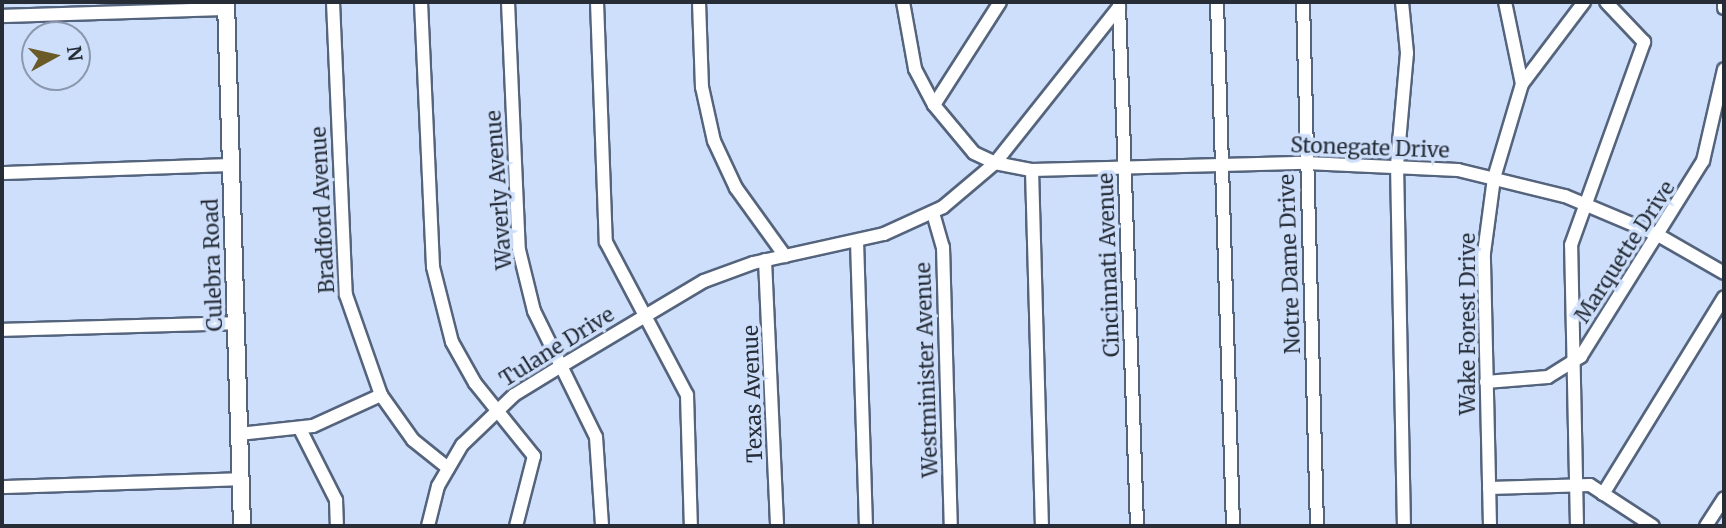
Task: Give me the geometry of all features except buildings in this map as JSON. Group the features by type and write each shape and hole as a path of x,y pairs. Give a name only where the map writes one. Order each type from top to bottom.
{"main road":[{"name":"Culebra Road","path":"226,5 242,526"}],"street":[{"name":"Bradford Avenue","path":"333,2 346,295 381,395 414,440 448,468"},
{"path":"421,2 433,267 452,342 496,410 534,456 516,526"},
{"name":"Waverly Avenue","path":"509,2 519,250 534,311 563,365 596,437 602,526"},
{"path":"597,2 606,242 687,395 691,526"},
{"path":"699,2 702,87 713,141 737,188 785,256 857,241 933,213 995,163 1119,5"},
{"path":"903,2 915,69 933,105 974,153 995,163"},
{"path":"933,105 1000,2"},
{"path":"1217,2 1233,526"},
{"name":"Notre Dame Drive","path":"1303,2 1317,526"},
{"path":"1402,2 1407,53 1397,164 1404,526"},
{"name":"Wake Forest Drive","path":"1490,526 1484,253 1494,178 1522,84 1505,2"},
{"path":"1522,84 1584,2"},
{"path":"1577,526 1571,245 1644,43 1606,2"},
{"path":"1724,2 1724,8"},
{"path":"2,16 226,5"},
{"name":"Cincinnati Avenue","path":"1119,5 1137,526"},
{"name":"Marquette Drive","path":"1572,365 1658,235 1703,161 1724,69"},
{"name":"Stonegate Drive","path":"995,163 1032,170 1306,163 1397,164 1494,178 1586,204 1658,235 1724,273"},
{"path":"2,173 231,165"},
{"path":"1032,170 1042,526"},
{"name":"Westminister Avenue","path":"933,213 943,247 951,526"},
{"path":"857,241 866,526"},
{"name":"Tulane Drive","path":"428,526 448,468 496,410 643,315 704,281 785,256"},
{"name":"Texas Avenue","path":"765,260 777,526"},
{"path":"1603,494 1724,297"},
{"path":"2,330 236,323"},
{"path":"1486,382 1548,377 1572,365"},
{"path":"239,434 300,429 381,395"},
{"path":"300,429 336,500 337,526"},
{"path":"2,487 240,479"},
{"path":"1489,488 1575,483 1603,494 1653,526"},
{"path":"1706,526 1724,498"}]}
